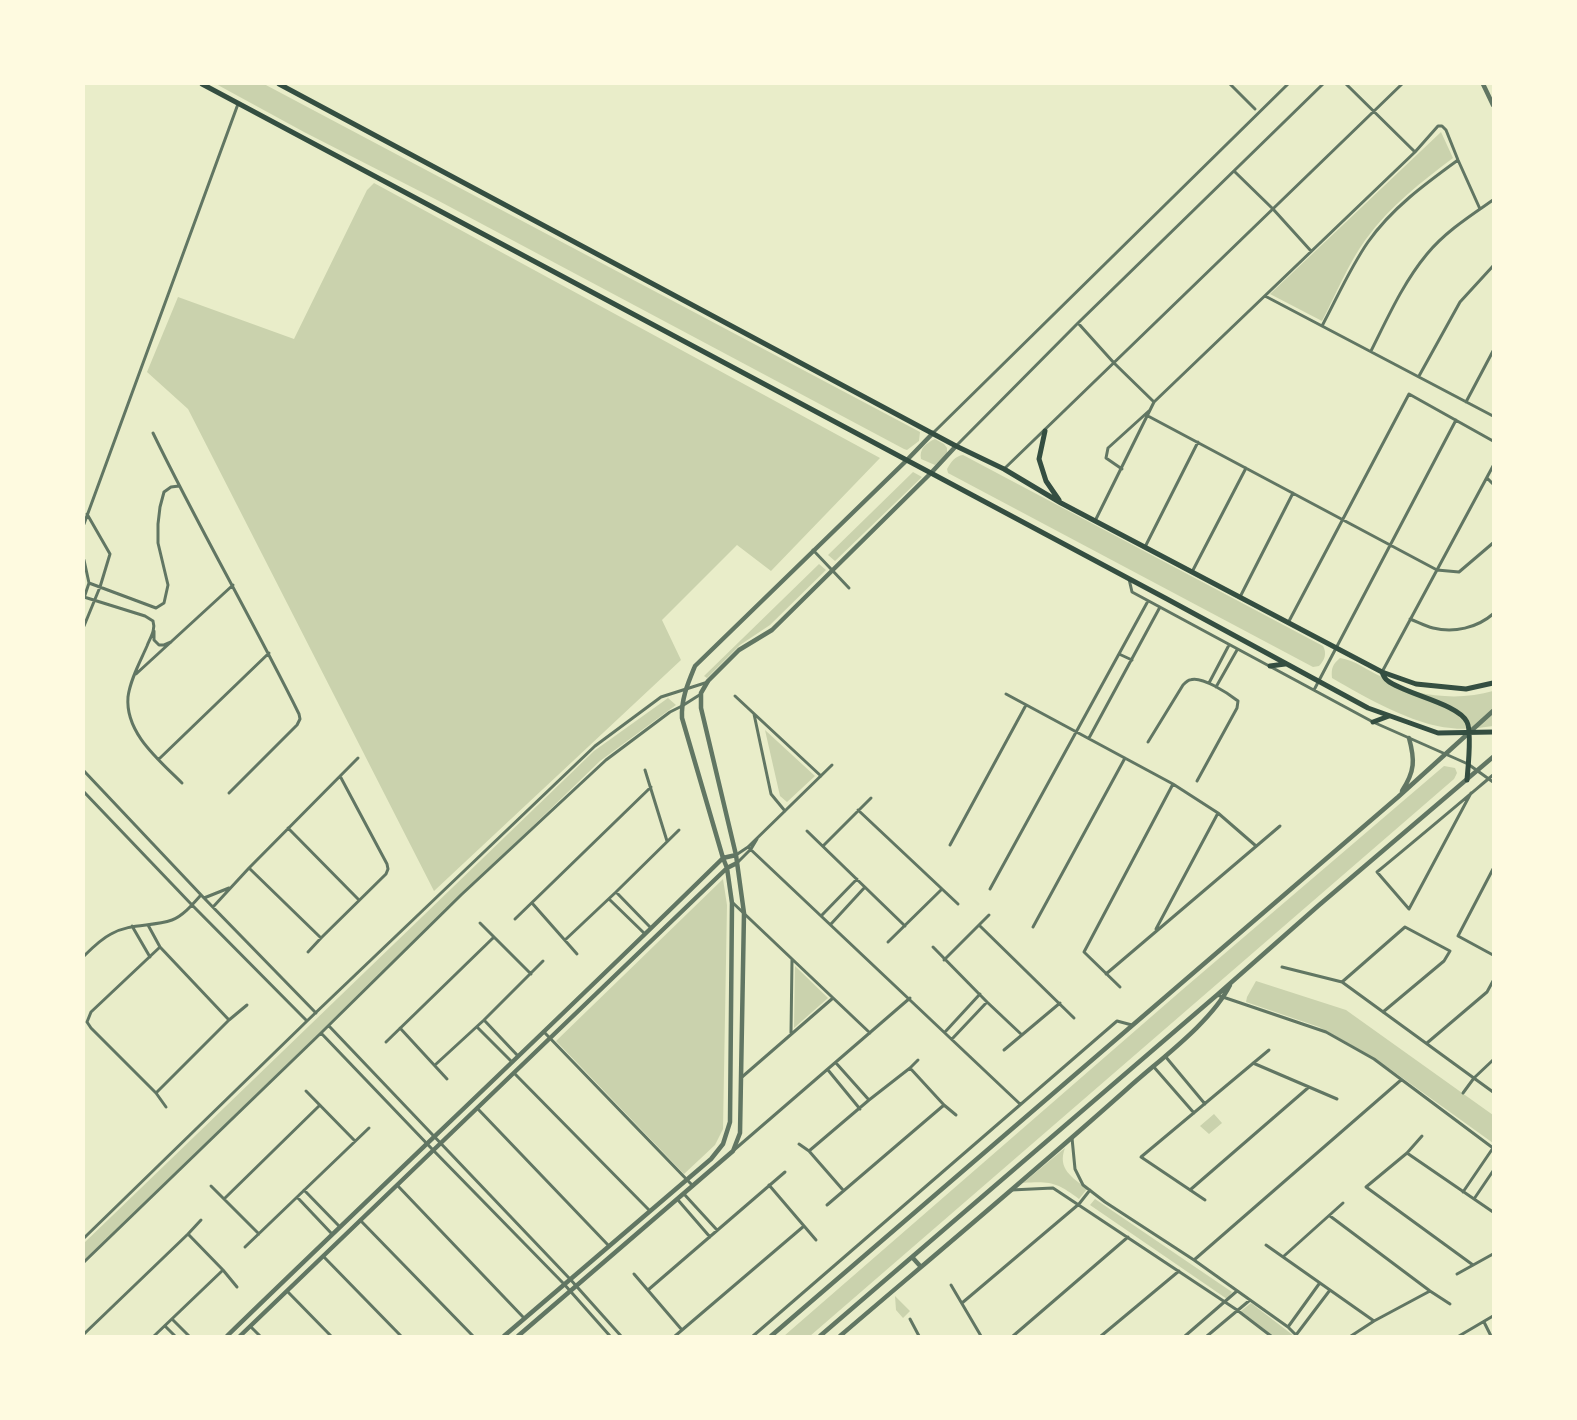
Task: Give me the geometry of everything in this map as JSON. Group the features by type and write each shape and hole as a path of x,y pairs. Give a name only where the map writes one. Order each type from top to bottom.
{"main road":[{"path":"202,84 1368,708 1438,733 1469,734 1493,732"},
{"path":"279,84 1004,470 1061,503 1382,672 1416,684 1466,689 1493,683"},
{"path":"1044,431 1039,459 1046,480 1061,503"},
{"path":"1270,666 1286,664"},
{"path":"1382,672 1386,681 1457,711 1467,722 1469,734 1466,780"},
{"path":"1373,722 1389,716"}],"street":[{"path":"1230,84 1255,109"},
{"path":"504,1336 711,1159 723,1144 730,1122 732,903 727,868 682,718 682,706 686,688 695,666 1288,84"},
{"path":"84,1262 329,1026 461,895 606,760 670,712 701,694 708,682 740,650 772,630 931,473 1078,323 1323,84"},
{"path":"1346,84 1415,152"},
{"path":"1004,470 1402,84"},
{"path":"1483,84 1493,105"},
{"path":"84,524 238,103"},
{"path":"1095,521 1154,402 1415,152 1438,126 1442,126 1446,130 1480,209"},
{"path":"1322,326 1347,277 1368,242 1390,216 1414,193 1458,160"},
{"path":"1234,171 1273,209 1311,251"},
{"path":"1371,351 1400,292 1428,253 1459,224 1493,200"},
{"path":"1419,376 1460,302 1493,266"},
{"path":"1265,296 1493,416"},
{"path":"1078,323 1114,363 1154,402"},
{"path":"1466,402 1493,351"},
{"path":"1288,622 1409,394 1493,441"},
{"path":"1122,469 1106,458 1108,448 1152,408"},
{"path":"1148,416 1437,570 1459,572 1493,543"},
{"path":"1314,690 1456,420"},
{"path":"153,433 179,486 300,714 297,725 229,793"},
{"path":"1145,547 1198,442"},
{"path":"1382,672 1493,466"},
{"path":"1192,572 1246,468"},
{"path":"1488,476 1493,470"},
{"path":"1488,476 1493,484"},
{"path":"89,583 156,608 164,602 168,585 158,543 161,499 164,492 171,487 179,486"},
{"path":"1240,597 1293,493"},
{"path":"84,626 100,587 110,554 87,514"},
{"path":"813,550 848,588"},
{"path":"84,560 89,583 84,598 145,616 154,625 154,640 158,645 164,645 174,640"},
{"path":"1129,579 1132,592 1148,601 1373,722 1468,764 1493,782"},
{"path":"134,676 233,585"},
{"path":"990,889 1148,601"},
{"path":"1089,738 1160,607"},
{"path":"1410,619 1432,628 1450,630 1472,627 1493,614"},
{"path":"154,630 134,676 128,697 131,719 140,738 182,782"},
{"path":"1209,683 1229,645"},
{"path":"1216,687 1237,650"},
{"path":"159,759 269,653"},
{"path":"1119,654 1132,660"},
{"path":"1148,742 1183,685 1189,680 1193,679 1209,683 1238,701 1237,708 1196,781"},
{"path":"84,1238 307,1021 595,746 661,697 708,682"},
{"path":"701,694 701,708 736,855 744,913 740,1133 733,1151"},
{"path":"1006,694 1173,784 1218,813 1256,846"},
{"path":"735,696 822,776"},
{"path":"950,844 1026,705"},
{"path":"770,1336 1448,754 1493,711"},
{"path":"754,714 771,794 785,811"},
{"path":"1398,797 1408,781 1413,768 1414,756 1409,738"},
{"path":"820,1336 1493,757"},
{"path":"213,907 358,758"},
{"path":"1033,927 1125,758"},
{"path":"240,1336 727,868 737,863 760,834 832,766"},
{"path":"645,770 667,842"},
{"path":"84,771 202,897 316,1013"},
{"path":"1471,793 1409,909 1377,872 1471,793 1493,775"},
{"path":"308,952 386,874 388,869 340,776"},
{"path":"1120,987 1084,952 1173,784"},
{"path":"515,919 651,787"},
{"path":"84,792 307,1021"},
{"path":"824,845 871,798"},
{"path":"858,810 958,904"},
{"path":"1155,932 1218,813"},
{"path":"1106,974 1280,826"},
{"path":"288,828 359,900"},
{"path":"565,940 679,830"},
{"path":"808,831 905,926"},
{"path":"227,1336 723,858 736,855 749,848"},
{"path":"749,848 910,998 1020,1104"},
{"path":"249,868 321,938"},
{"path":"1493,869 1458,936 1493,955"},
{"path":"822,915 857,879"},
{"path":"84,956 111,934 132,926 173,920 202,897 232,886"},
{"path":"831,924 865,887"},
{"path":"888,942 942,889"},
{"path":"616,892 651,928"},
{"path":"609,898 645,934"},
{"path":"532,903 577,954"},
{"path":"732,903 870,1032"},
{"path":"944,960 990,915"},
{"path":"480,923 531,974"},
{"path":"148,925 160,947 229,1020"},
{"path":"132,926 150,957"},
{"path":"980,926 1074,1018"},
{"path":"1342,982 1405,927 1450,951 1444,961 1384,1012"},
{"path":"386,1042 494,937"},
{"path":"160,947 91,1012 87,1022 156,1093 166,1107"},
{"path":"933,947 944,960 1022,1034"},
{"path":"792,959 792,1034"},
{"path":"435,1065 477,1027 543,961"},
{"path":"1282,967 1342,982 1493,1092"},
{"path":"840,1336 1072,1138 1200,1024 1224,996 1232,982"},
{"path":"1426,1044 1487,992 1493,982"},
{"path":"945,1032 980,994"},
{"path":"1217,995 1326,1032 1374,1060 1493,1148 1463,1192"},
{"path":"742,1077 833,998"},
{"path":"518,1336 910,998"},
{"path":"952,1038 987,1002"},
{"path":"1004,1050 1060,1003"},
{"path":"156,1093 229,1020 247,1005"},
{"path":"484,1020 518,1056"},
{"path":"753,1336 1117,1021 1133,1026"},
{"path":"329,1026 570,1279 621,1336"},
{"path":"477,1027 512,1063"},
{"path":"400,1028 448,1079"},
{"path":"544,1032 693,1187"},
{"path":"321,1033 564,1284 610,1336"},
{"path":"1206,1200 1141,1157 1269,1050"},
{"path":"1164,1055 1205,1104"},
{"path":"809,1152 918,1060"},
{"path":"1463,1093 1474,1078 1493,1060"},
{"path":"836,1063 869,1100"},
{"path":"1253,1063 1336,1099"},
{"path":"1152,1066 1194,1113"},
{"path":"910,1068 944,1105 956,1115"},
{"path":"828,1070 860,1109"},
{"path":"514,1073 650,1211"},
{"path":"1194,1260 1401,1080"},
{"path":"1190,1190 1309,1087"},
{"path":"306,1091 355,1141"},
{"path":"224,1199 320,1105"},
{"path":"827,1204 944,1105"},
{"path":"477,1108 609,1246"},
{"path":"245,1247 369,1128"},
{"path":"1422,1136 1407,1153 1366,1186 1473,1265"},
{"path":"1072,1138 1075,1169 1082,1185 1194,1260 1297,1336 1330,1290"},
{"path":"799,1144 809,1152 843,1190"},
{"path":"1407,1153 1493,1212"},
{"path":"1474,1199 1493,1171"},
{"path":"648,1290 785,1172"},
{"path":"397,1185 524,1318"},
{"path":"769,1185 816,1240"},
{"path":"211,1186 259,1234"},
{"path":"1011,1190 1053,1188 1237,1310 1271,1336"},
{"path":"304,1190 340,1227"},
{"path":"962,1303 1079,1204 1090,1190"},
{"path":"684,1194 717,1230"},
{"path":"297,1197 332,1234"},
{"path":"678,1200 710,1237"},
{"path":"1284,1256 1343,1203"},
{"path":"1330,1216 1450,1304"},
{"path":"84,1334 201,1220"},
{"path":"360,1220 473,1336"},
{"path":"675,1336 804,1226"},
{"path":"188,1234 223,1270 236,1287"},
{"path":"1013,1336 1128,1237"},
{"path":"1266,1245 1374,1321"},
{"path":"1457,1274 1493,1254"},
{"path":"323,1256 401,1336"},
{"path":"912,1257 921,1267"},
{"path":"154,1336 223,1270"},
{"path":"1101,1336 1179,1271"},
{"path":"634,1274 682,1330"},
{"path":"1288,1328 1319,1284"},
{"path":"951,1285 981,1336"},
{"path":"287,1291 331,1336"},
{"path":"1185,1336 1237,1291"},
{"path":"1351,1336 1374,1321 1430,1291"},
{"path":"1206,1336 1250,1300"},
{"path":"1459,1336 1493,1316"},
{"path":"172,1319 189,1336"},
{"path":"910,1319 918,1336"},
{"path":"1484,1322 1491,1336"},
{"path":"165,1326 175,1336"},
{"path":"250,1326 260,1336"}],"green space":[{"path":"216,84 264,84 920,432 919,441 907,450 904,449"},
{"path":"1441,132 1453,158 1406,195 1375,227 1342,279 1322,321 1270,294"},
{"path":"374,183 880,458 771,571 737,545 662,620 681,660 434,891 188,409 147,372 178,297 294,339 367,190"},
{"path":"935,439 944,444 947,448 947,454 935,465 921,459 921,452 929,442"},
{"path":"963,455 1323,646 1325,656 1323,661 1319,666 1313,667 948,473 947,469 955,458"},
{"path":"913,472 922,477 835,561 828,555"},
{"path":"819,564 826,570 770,625 740,645 707,678 704,676"},
{"path":"1340,658 1351,661 1377,675 1417,692 1455,696 1475,695 1493,691 1493,726 1451,728 1436,726 1405,716 1332,678 1333,666"},
{"path":"668,698 676,705 600,761 84,1261 84,1243 594,751"},
{"path":"765,730 815,776 787,802 780,796"},
{"path":"1444,766 1455,768 1457,773 1454,779 810,1336 784,1336 1182,990"},
{"path":"723,879 727,905 723,1129 715,1145 684,1174 556,1041"},
{"path":"795,966 828,998 794,1028"},
{"path":"1256,981 1346,1010 1493,1115 1493,1143 1390,1069 1346,1042 1319,1027 1246,1002"},
{"path":"1214,1114 1222,1123 1209,1134 1200,1126"},
{"path":"1065,1148 1063,1155 1064,1167 1071,1176 1087,1189 1079,1199 1054,1184 1041,1182 1023,1183"},
{"path":"1095,1199 1232,1292 1227,1299 1090,1205"},
{"path":"895,1296 910,1311 903,1318 896,1310"},
{"path":"1251,1303 1294,1336 1273,1336 1241,1311"}]}
